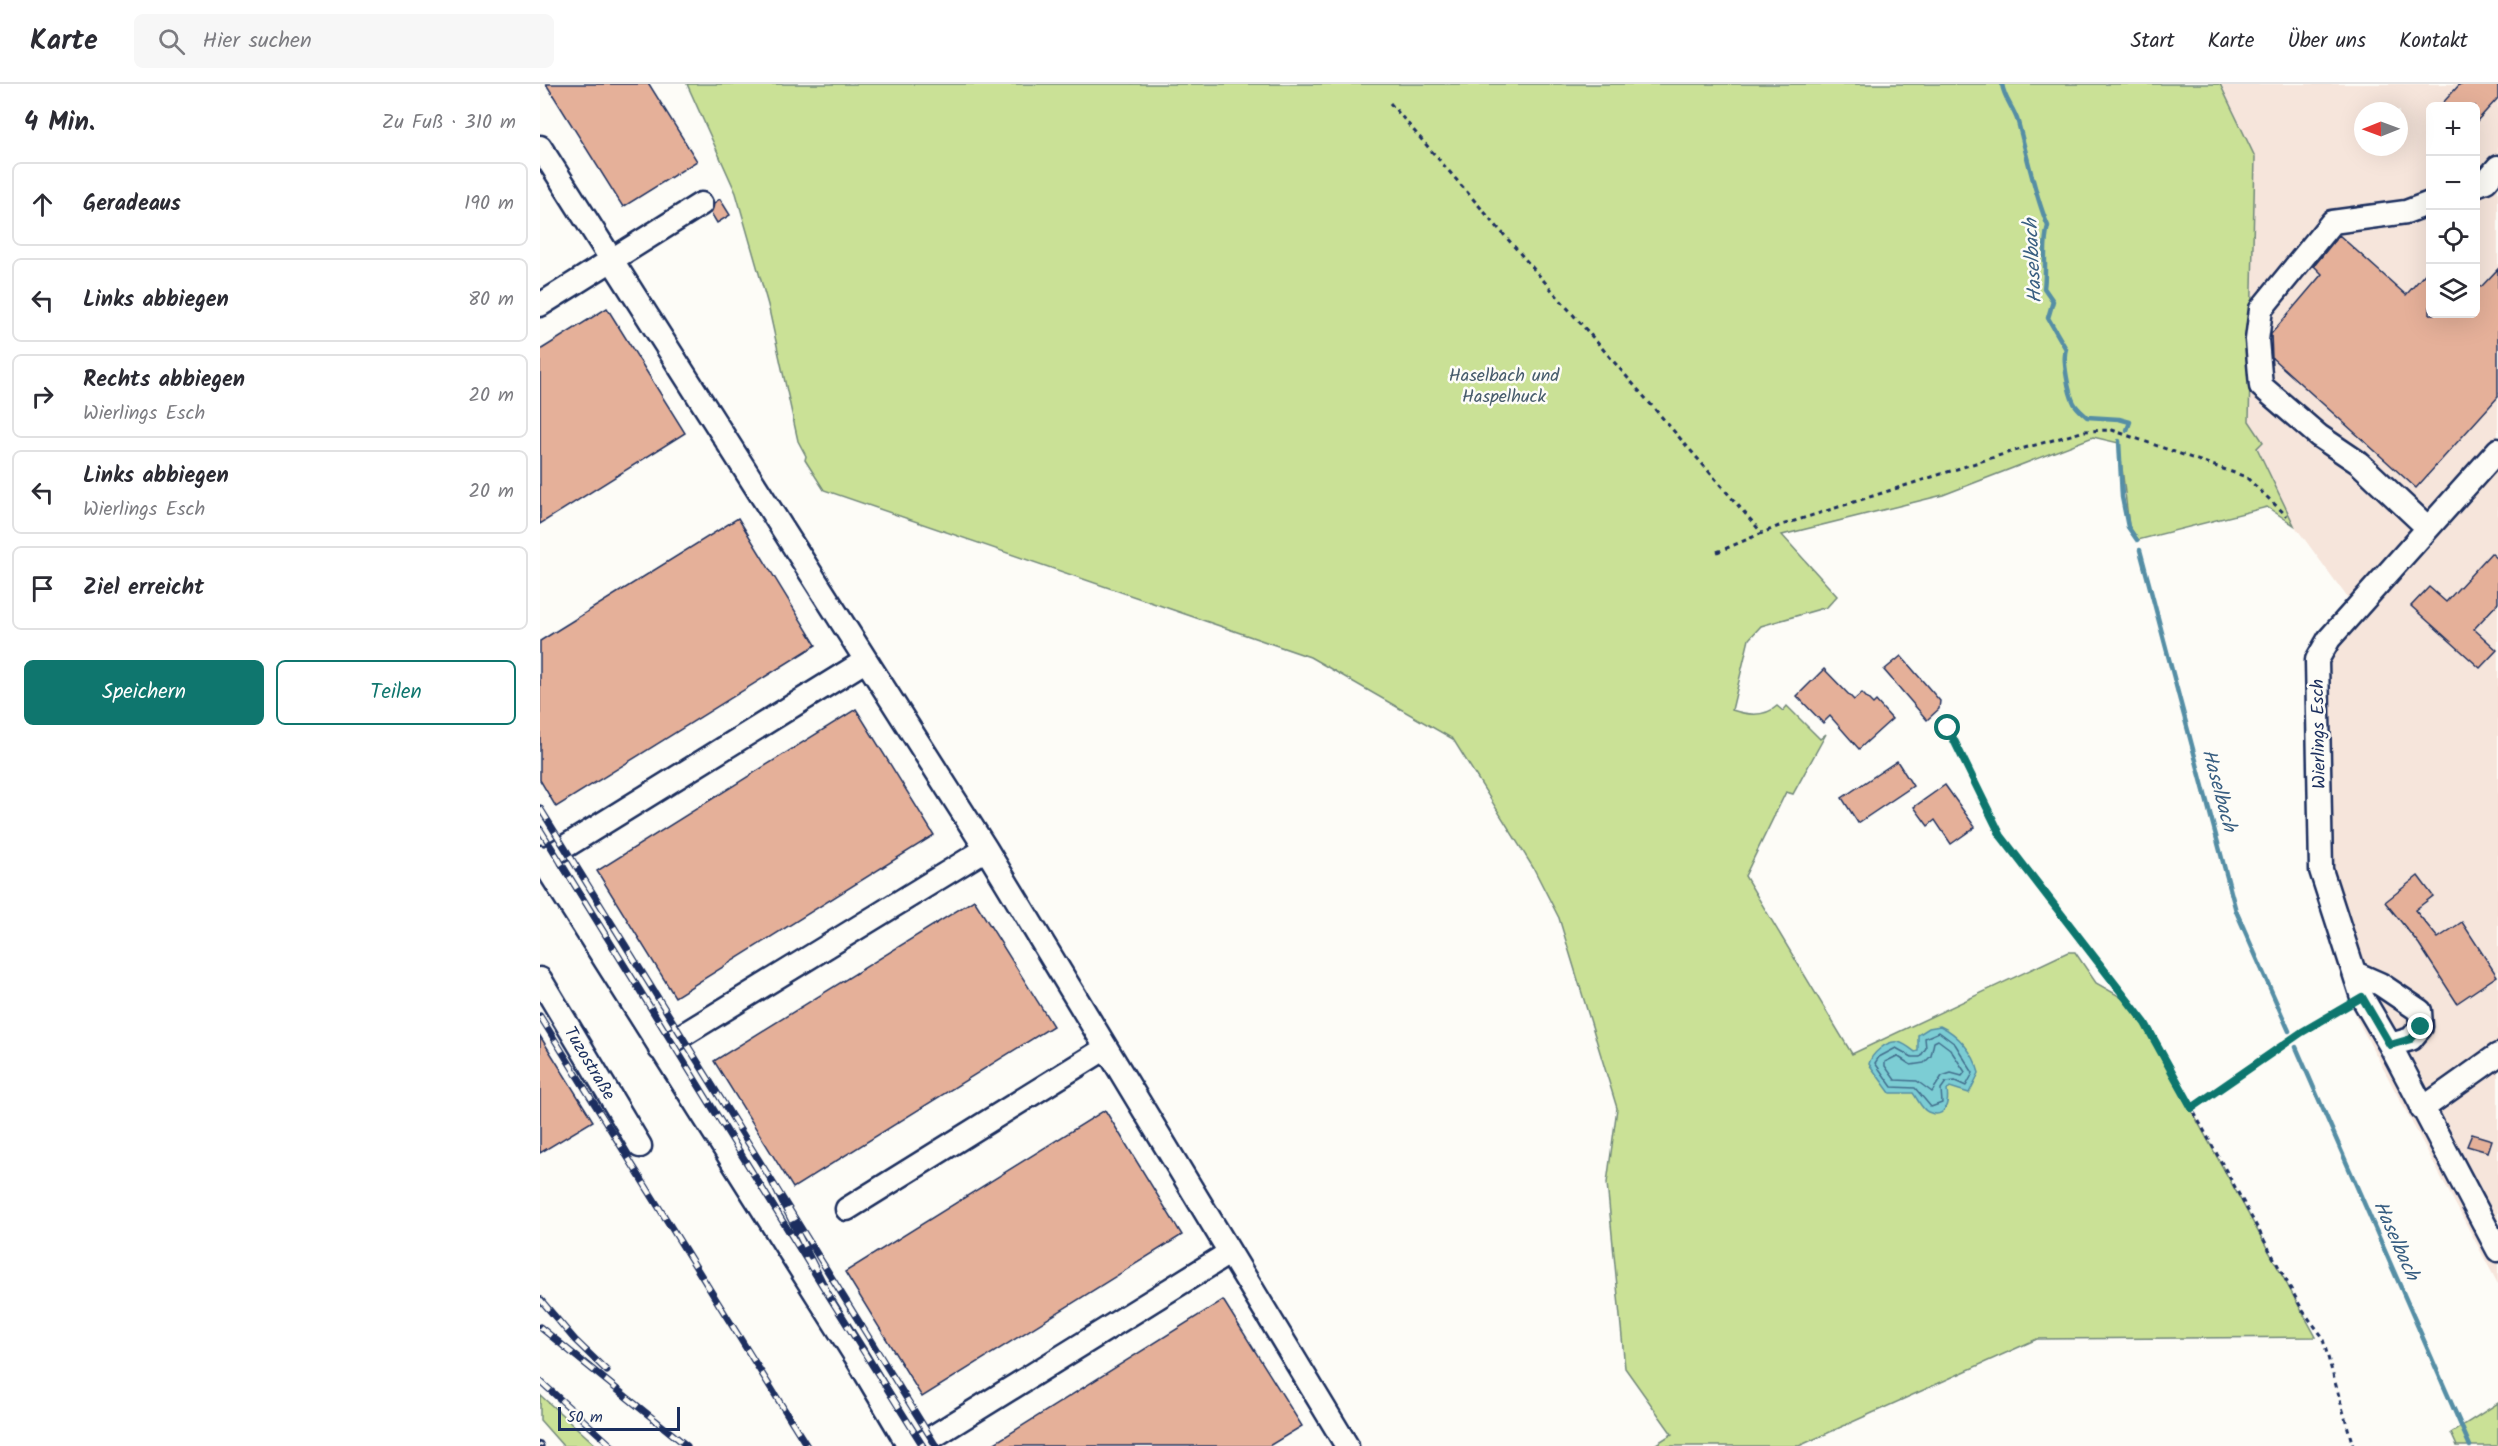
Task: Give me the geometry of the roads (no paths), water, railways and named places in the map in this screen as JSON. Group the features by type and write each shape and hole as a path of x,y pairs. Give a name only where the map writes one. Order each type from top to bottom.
{"street":[{"path":"540,147 986,849 1347,1446"},
{"path":"2480,183 2486,181 2498,167"},
{"path":"540,305 700,204"},
{"path":"2426,204 2406,212 2332,222 2261,309 2257,340 2261,386 2319,436 2359,464 2428,528"},
{"name":"Wierlings Esch","path":"2498,450 2329,639 2317,660 2321,870 2362,997 2390,1045 2498,1250"},
{"path":"865,661 541,859 855,1355 909,1446"},
{"path":"660,1049 986,849"},
{"path":"2355,973 2380,984 2420,1011 2421,1027 2411,1039 2390,1045"},
{"name":"Tuzostraße","path":"540,979 640,1146"},
{"path":"847,1209 1106,1048"},
{"path":"2422,1109 2498,1055"},
{"path":"918,1446 1229,1253"}],"water":[{"path":"1940,1026 1947,1029 1964,1045 1979,1073 1969,1093 1950,1087 1947,1090 1945,1108 1939,1114 1934,1114 1924,1109 1913,1093 1890,1093 1869,1064 1873,1056 1889,1043 1902,1043 1915,1052 1918,1051 1918,1035 1929,1028"}],"waterway":[{"name":"Haselbach","path":"2002,84 2018,122 2035,189 2048,226 2045,241 2044,288 2053,301 2048,318 2066,349 2065,368 2072,399 2087,417 2130,422 2127,430"},
{"name":"Haselbach","path":"2119,441 2122,497 2128,527 2137,540"},
{"name":"Haselbach","path":"2140,550 2236,911 2289,1031"},
{"name":"Haselbach","path":"2296,1047 2470,1446"}],"railway":[{"path":"540,808 770,1178"},
{"path":"540,829 832,1301 770,1178 936,1446"},
{"path":"540,1016 807,1446"},
{"path":"540,1299 575,1340 607,1371"},
{"path":"832,1301 923,1446"},
{"path":"540,1327 687,1446"},
{"path":"540,1381 612,1446"}],"park label":[{"name":"Haselbach und Haspelhuck","path":"1504,385"}]}
